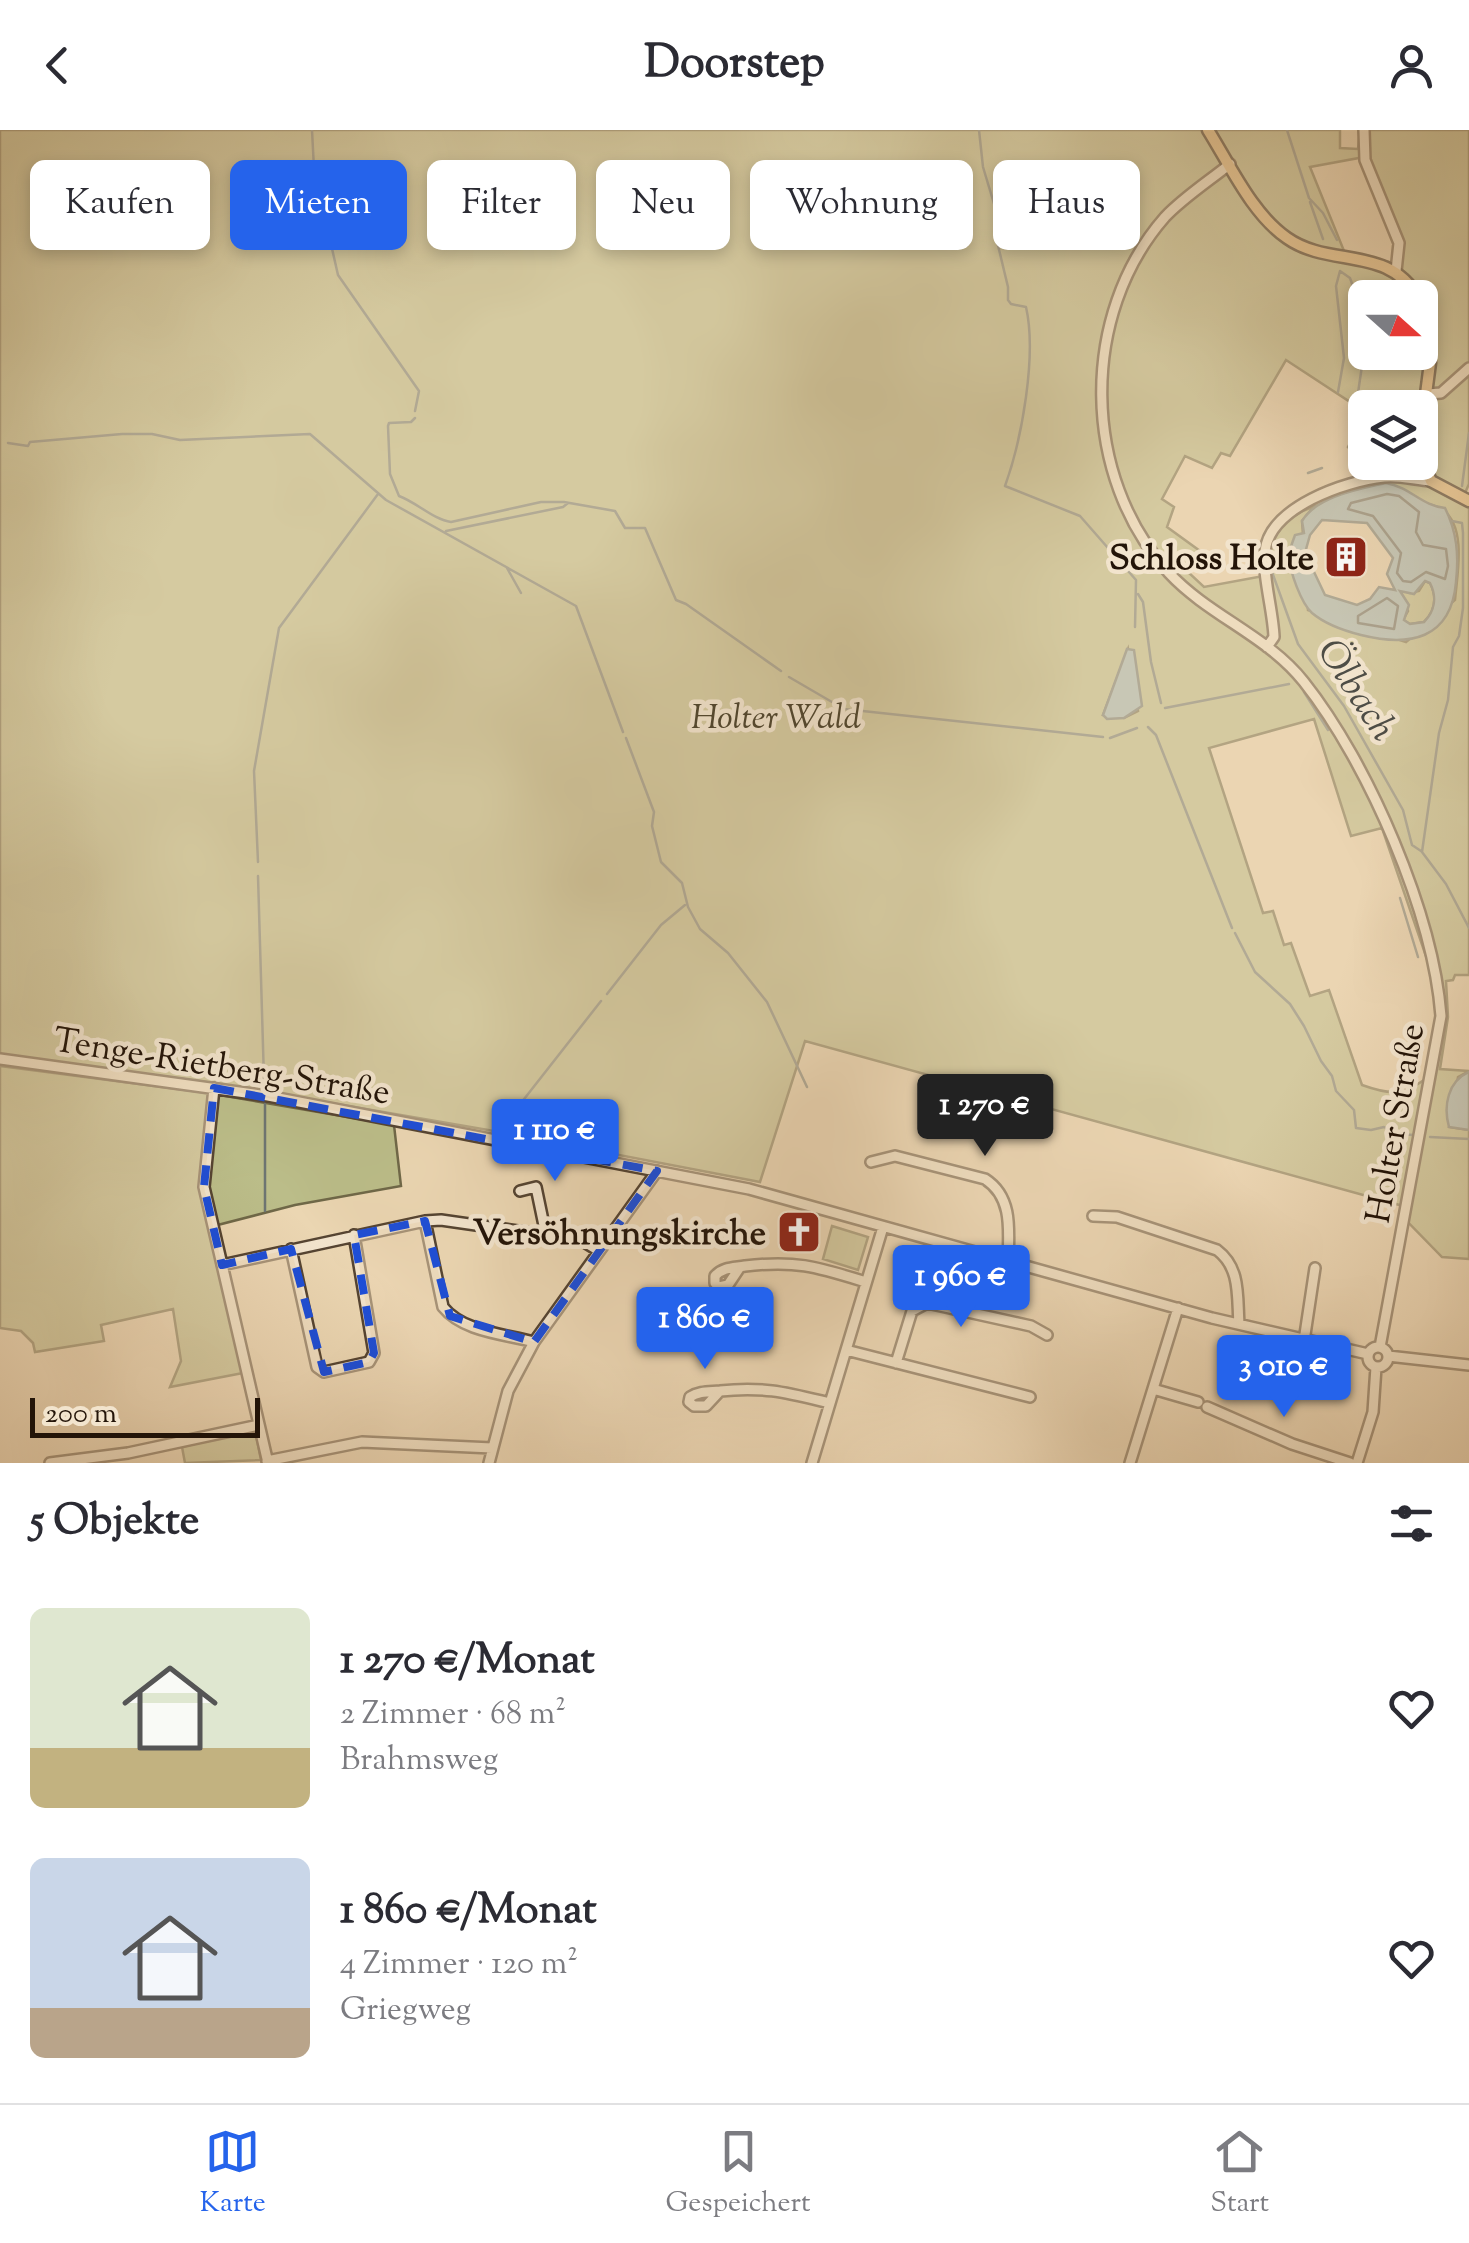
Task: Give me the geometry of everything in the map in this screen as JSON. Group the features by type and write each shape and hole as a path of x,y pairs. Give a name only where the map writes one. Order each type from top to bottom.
{"main road":[{"path":"1208,130 1268,221 1284,237 1301,246 1366,260 1396,271 1403,280"},
{"path":"1431,480 1469,501"}],"street":[{"path":"1364,130 1365,160 1399,243 1396,271"},
{"name":"Holter Straße","path":"1230,164 1166,216 1127,280 1104,350 1101,416 1114,471 1140,537 1191,594 1267,647 1292,668 1312,693 1380,809 1407,879 1438,984 1441,1016 1380,1347"},
{"path":"1438,393 1469,368"},
{"path":"1267,647 1274,637 1265,546 1282,516 1330,492 1374,480"},
{"name":"Tenge-Rietberg-Straße","path":"0,1059 214,1088 512,1141 748,1190 1238,1324 1368,1354"},
{"path":"214,1088 204,1187 267,1462 362,1442 492,1448"},
{"path":"871,1162 896,1156 985,1179 996,1186 1003,1194 1009,1229 1008,1260"},
{"path":"489,1463 508,1390 534,1342 657,1171"},
{"path":"520,1191 536,1188 546,1235"},
{"path":"1094,1216 1118,1217 1218,1250 1232,1263 1235,1273 1238,1324"},
{"path":"222,1265 441,1220 581,1240 599,1251"},
{"path":"425,1222 444,1307 450,1316 461,1323 534,1342"},
{"path":"812,1463 884,1226"},
{"path":"291,1249 317,1367 324,1372 370,1362 374,1353 354,1235"},
{"path":"740,1267 800,1263 866,1282"},
{"path":"1304,1341 1315,1268"},
{"path":"896,1363 912,1311 927,1303 1030,1326 1047,1335"},
{"path":"1130,1463 1178,1308"},
{"path":"1376,1368 1370,1364 1368,1354 1380,1347 1388,1356 1469,1365"},
{"path":"846,1350 1030,1397"},
{"path":"1376,1368 1385,1365 1388,1356"},
{"path":"1153,1389 1203,1405 1292,1444 1353,1463 1373,1412 1376,1368"},
{"path":"720,1390 766,1388 830,1403"},
{"path":"50,1463 129,1458 259,1425"}],"highlighted area":[{"path":"214,1088 657,1171 534,1342 450,1316 425,1221 354,1235 374,1353 369,1362 324,1372 291,1249 222,1265 204,1187"}],"green space":[{"name":"Holter Wald","path":"0,130 1340,130 1340,148 1358,149 1360,130 1469,130 1469,484 1465,493 1469,495 1469,975 1455,975 1453,980 1446,981 1448,1017 1440,1069 1469,1071 1458,1077 1449,1127 1469,1130 1469,1259 1442,1257 1402,1216 1403,1206 805,1041 760,1182 214,1083 0,1055","holes":["1359,158 1395,242 1393,263 1344,251 1310,167","1286,360 1348,401 1348,390 1438,390 1438,480 1371,480 1373,486 1399,488 1441,509 1450,518 1458,540 1455,600 1406,642 1308,610 1302,521 1322,504 1298,514 1280,529 1270,549 1269,575 1204,587 1189,573 1200,551 1167,527 1174,507 1162,499 1185,456 1212,468 1221,453 1230,456","1128,649 1138,711 1124,718 1103,715","1314,719 1351,836 1382,828 1429,965 1436,1016 1427,1078 1396,1092 1362,1085 1329,990 1310,996 1291,943 1284,945 1273,911 1263,913 1209,748"]},
{"path":"1425,581 1432,588 1433,609 1424,622 1410,624 1403,620 1408,611 1399,594 1401,590 1419,591"},
{"path":"0,1066 208,1093 394,1125 401,1186 295,1205 210,1227 243,1373 170,1387 181,1361 173,1309 101,1325 104,1341 35,1352 33,1343 21,1331 0,1328"},
{"path":"832,1226 868,1237 858,1270 823,1259"},
{"path":"249,1431 256,1435 261,1460 185,1463 182,1447"}],"water":[{"path":"1386,483 1445,508 1455,535 1456,582 1446,616 1425,635 1411,639 1379,639 1323,621 1304,602 1291,571 1290,549 1295,535 1304,533 1302,521 1309,512 1328,500","holes":["1322,520 1367,523 1393,558 1387,574 1395,590 1379,587 1370,599 1357,605 1325,595 1305,553 1310,535","1425,581 1432,588 1433,609 1424,622 1410,624 1404,620 1409,605 1400,591 1414,594"]},
{"path":"1127,649 1134,650 1142,706 1124,718 1107,719 1103,715"},
{"path":"1469,1072 1469,1130 1449,1127 1449,1095 1456,1081"}],"waterway":[{"path":"312,130 314,169 338,275 419,391 415,411"},
{"path":"979,130 1008,300 1026,307 1029,327 1026,397 1005,486 1080,516 1136,580 1135,627"},
{"name":"Ölbach","path":"1287,130 1309,198 1323,213 1337,240"},
{"name":"Ölbach","path":"1310,202 1323,239"},
{"name":"Ölbach","path":"1338,392 1344,358 1336,286 1340,271 1350,278 1356,295 1358,345 1363,359 1358,390"},
{"path":"415,418 388,426 390,474 399,496 451,522 541,502 615,511 625,528 645,528 676,600 781,671"},
{"path":"1462,486 1469,433"},
{"path":"8,443 28,446 30,442 122,434 152,434 180,440 310,434 386,500 576,606 623,732"},
{"name":"Ölbach","path":"1308,473 1322,468"},
{"path":"258,862 254,771 279,628 378,494"},
{"path":"446,531 568,503"},
{"name":"Ölbach","path":"1452,521 1462,523 1463,608 1459,636 1453,647 1422,852 1446,884 1469,928"},
{"name":"Ölbach","path":"1270,547 1272,572 1298,644 1344,706 1403,810 1412,845 1421,851"},
{"path":"507,568 521,593"},
{"path":"1138,594 1143,602 1161,703"},
{"path":"789,677 844,709 1103,737"},
{"path":"1165,708 1289,684"},
{"path":"1304,692 1328,730"},
{"path":"1148,727 1156,735 1232,928"},
{"path":"1110,738 1137,728"},
{"path":"626,738 654,812 652,826 661,862 682,883 688,907 700,929 728,953 767,1002 807,1087"},
{"path":"258,876 264,1080"},
{"path":"1400,898 1418,957"},
{"path":"607,994 661,925 685,905"},
{"path":"1235,933 1255,972 1290,1004 1304,1026 1332,1076 1336,1091 1354,1110 1356,1128 1384,1127 1397,1134 1414,1135"},
{"path":"501,1126 501,1120 510,1117 601,1001"},
{"path":"265,1103 265,1211"},
{"path":"1430,1137 1469,1139"}],"place":[{"name":"Schloss Holte","path":"1346,557"},
{"name":"Versöhnungskirche","path":"799,1232"}]}
